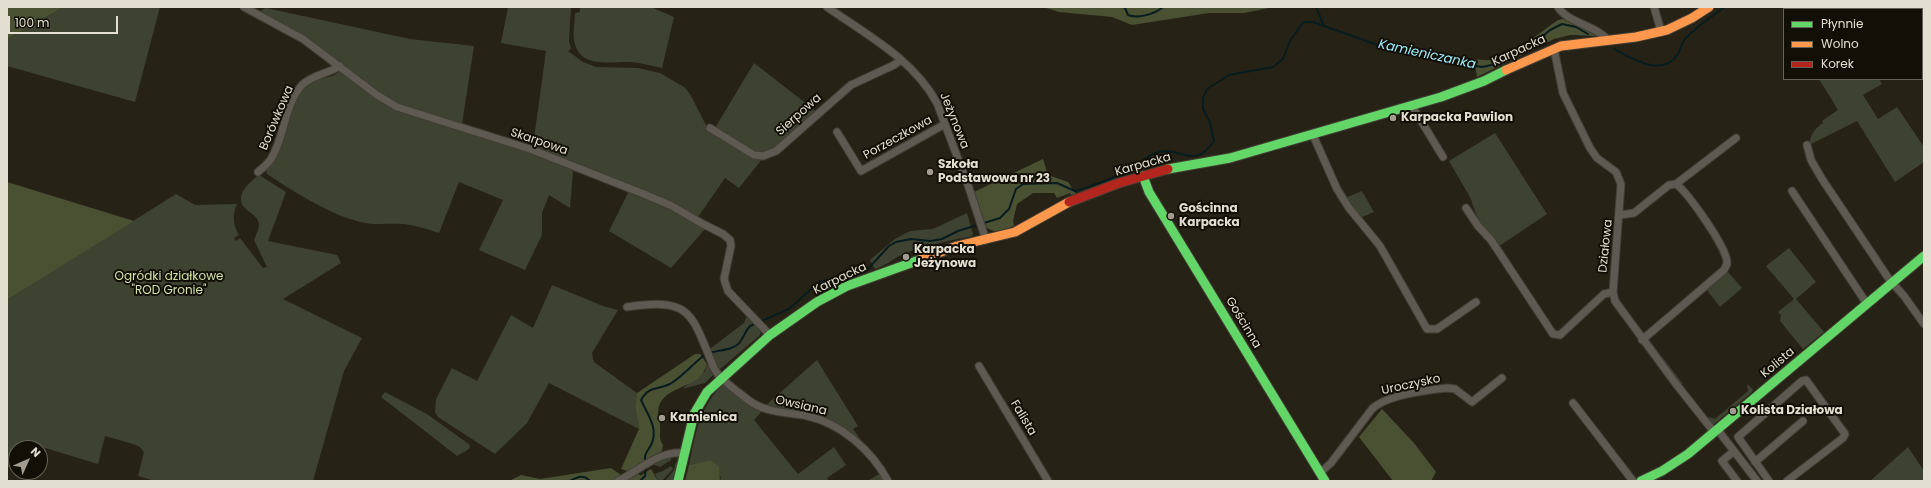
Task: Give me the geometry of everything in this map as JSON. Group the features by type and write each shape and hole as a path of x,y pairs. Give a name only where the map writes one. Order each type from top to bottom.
{"street":[{"name":"Skarpowa","path":"244,7 303,39 377,95 397,107 558,159 672,206 701,224 724,234 730,240 731,246 725,285 732,297 770,335"},
{"name":"Jeżynowa","path":"828,7 901,60 913,70 930,91 944,124 986,240"},
{"path":"1558,7 1564,15 1594,28 1608,40"},
{"path":"1654,7 1661,31"},
{"name":"Karpacka","path":"678,481 698,404 707,392 721,377 770,335 817,302 847,286 957,246 1015,232 1064,204 1119,183 1173,168 1217,162 1412,106 1484,81 1554,49 1570,44 1608,40 1661,31 1686,21 1709,7"},
{"name":"Działowa","path":"1554,49 1563,93 1590,148 1597,158 1613,168 1618,176 1622,189 1613,292 1620,310 1642,340 1757,481"},
{"name":"Sierpowa","path":"710,128 754,155 763,156 776,151 851,85 894,65 901,60"},
{"name":"Borówkowa","path":"258,172 271,159 293,101 301,86 314,76 329,72 340,66"},
{"path":"1412,106 1443,157"},
{"name":"Porzeczkowa","path":"837,132 861,171 944,124"},
{"path":"1313,135 1328,170 1344,201 1380,246 1427,329 1437,329 1476,302"},
{"path":"1620,215 1634,213 1669,185 1676,184 1736,138"},
{"path":"1807,145 1811,160 1822,179 1892,283 1924,324"},
{"name":"Gościnna","path":"1143,176 1149,192 1325,481"},
{"path":"1642,340 1724,270 1727,264 1724,251 1709,226 1676,184"},
{"path":"1792,192 1867,304"},
{"path":"1466,208 1478,226 1491,240 1553,334 1560,334 1604,294 1613,292"},
{"name":"Kolista","path":"1641,481 1662,471 1688,454 1924,256"},
{"path":"626,308 650,304 679,308 689,316 699,331 714,369 721,377"},
{"name":"Falista","path":"979,366 1048,481"},
{"name":"Owsiana","path":"721,377 748,400 758,406 770,410 820,420 843,432 867,452 888,481"},
{"name":"Uroczysko","path":"1320,473 1331,463 1372,409 1379,403 1389,399 1447,388 1455,389 1472,402 1502,378"},
{"path":"1769,481 1738,437 1806,380 1846,434 1843,438 1787,481"},
{"path":"1573,403 1633,481"},
{"path":"1755,462 1803,421"},
{"path":"1734,451 1722,461 1737,481"},
{"path":"618,481 667,453 685,453"}],"green space":[{"path":"7,7 64,7 7,39"},
{"path":"64,7 160,7 135,102 7,66 7,39"},
{"path":"508,7 571,7 569,41 571,49 568,51 583,62 596,67 638,68 660,73 684,87 690,94 708,129 763,158 739,188 725,178 698,217 670,201 533,146 546,51 501,43"},
{"path":"580,7 651,7 674,17 662,68 631,62 598,62 584,57 578,52 574,37 575,13 580,12"},
{"path":"1043,7 1274,7 1244,13 1209,13 1132,25 1112,17 1059,12"},
{"path":"1826,7 1919,7 1906,8"},
{"path":"266,8 410,39 474,46 462,124 415,111 389,100 258,12"},
{"path":"1563,19 1571,21 1596,36 1570,35 1554,39 1477,77 1474,59 1490,60 1509,54 1558,20"},
{"path":"754,63 817,112 775,149 760,155 715,128"},
{"path":"340,71 382,102 405,113 529,152 571,168 573,172 570,208 549,195 542,213 542,235 525,270 479,250 503,200 459,182 439,233 421,227 408,225 363,223 334,213 310,201 267,174 266,171 276,151 290,113 300,92 309,83 335,75"},
{"path":"1820,80 1880,80 1882,84 1863,95 1878,119 1897,107 1924,147 1924,162 1895,182 1857,121 1809,145 1813,132 1817,127 1823,123 1822,121 1838,110"},
{"path":"1495,133 1547,214 1498,247 1479,222 1470,197 1449,161"},
{"path":"1043,159 1048,175 1068,182 1076,194 1071,195 1070,193 1057,198 1054,193 1033,193 1017,204 1013,221 1014,226 996,231 986,227 974,192"},
{"name":"Ogródki działkowe \"ROD Gronie\"","path":"259,175 286,192 268,241 337,255 341,263 283,299 362,338 344,371 313,481 155,481 138,476 144,452 140,447 105,436 98,464 48,449 48,440 8,440 7,468 7,300 176,194 195,205 237,204 234,212 234,220 235,227 239,235 234,238 236,241 240,238 263,268 267,267 254,240 259,224 257,219 247,210 241,201 243,191 250,182"},
{"path":"7,182 134,221 7,300"},
{"path":"629,191 672,211 705,229 671,268 609,231"},
{"path":"1362,191 1374,212 1362,217 1358,216 1345,198"},
{"path":"967,213 973,234 972,236 916,249 875,269 870,260 895,239 910,231 933,229"},
{"path":"1789,248 1816,282 1796,299 1824,332 1803,349 1780,321 1781,315 1778,312 1794,299 1766,266"},
{"path":"1728,272 1742,288 1720,307 1706,289"},
{"path":"552,285 603,306 618,310 592,353 594,362 637,393 635,406 639,429 549,383 527,423 495,454 438,417 435,412 436,399 452,368 477,381 511,315 533,328"},
{"path":"747,316 761,332 759,336 719,370 708,347 711,348 744,323"},
{"path":"1650,337 1650,341 1683,384 1680,385 1647,339"},
{"path":"695,354 700,354 707,364 703,373 689,384 672,392 660,403 658,414 660,438 663,445 662,451 634,469 627,471 621,469 639,429 635,406 637,393"},
{"path":"817,360 858,426 853,429 865,446 842,429 764,407"},
{"path":"707,364 714,374 705,383 682,389 705,371"},
{"path":"724,383 763,410 754,420 798,474 834,447 846,465 827,478 829,481 720,481 721,477 706,461 689,465 697,431 704,411 716,392"},
{"path":"1747,384 1753,389 1752,392 1713,425 1707,419 1709,417 1715,419 1748,391"},
{"path":"385,392 427,414 470,445 469,449 457,456 381,397"},
{"path":"1382,409 1414,443 1436,472 1431,481 1393,481 1359,437"},
{"path":"1908,447 1924,471 1924,481 1870,481"},
{"path":"671,456 671,460 660,467 652,464"},
{"path":"675,456 680,462 674,481 665,481 674,470 675,464 678,461"},
{"path":"712,461 719,467 720,481 685,481 689,465"},
{"path":"671,466 673,469 662,481 658,481 655,474"},
{"path":"611,468 621,475 613,481 509,481 521,475 540,479"},
{"path":"651,469 658,481 624,481 638,473 640,476"},
{"path":"881,473 885,481 867,481"}],"waterway":[{"path":"1123,7 1128,15 1132,16 1151,14 1163,7"},
{"path":"1316,7 1324,26"},
{"name":"Kamieniczanka","path":"1614,49 1647,64 1656,66 1664,65 1678,54 1683,41 1690,34 1725,7"},
{"name":"Kamieniczanka","path":"710,353 734,347 741,340 750,326 789,309 820,281 847,278 867,270 889,246 896,242 911,239 930,241 942,239 958,231 1000,218 1009,209 1016,189 1023,184 1057,183 1075,191 1119,175 1159,152 1167,151 1187,156 1200,155 1207,150 1214,141 1210,123 1203,109 1203,98 1207,89 1229,75 1273,67 1283,59 1290,41 1303,22 1313,22 1386,48 1424,57 1482,67 1501,63 1527,50 1550,30 1562,24 1576,27 1588,34"},
{"name":"Kamieniczanka","path":"645,462 645,455 651,445 654,433 652,422 641,400 650,390 665,386 675,381 706,354"},
{"name":"Kamieniczanka","path":"640,481 645,476 646,466"},
{"path":"570,481 578,477 585,477 590,481"}],"traffic: fast":[{"path":"1168,169 1230,158 1441,97 1484,81 1506,70"},
{"path":"1143,176 1149,192 1325,481"},
{"path":"1641,481 1662,471 1688,454 1924,256"},
{"path":"678,481 694,414 707,392 770,335 817,302 847,286 922,259"}],"traffic: slow":[{"path":"1506,70 1561,46 1636,37 1667,30 1692,18 1709,7"},
{"path":"922,259 957,246 1015,232 1069,202"}],"traffic: jam":[{"path":"1069,202 1119,183 1168,169"}],"place":[{"name":"Karpacka Pawilon","path":"1393,118"},
{"name":"Szkoła Podstawowa nr 23","path":"930,172"},
{"name":"Gościnna Karpacka","path":"1171,216"},
{"name":"Karpacka Jeżynowa","path":"906,257"},
{"name":"Kolista Działowa","path":"1733,411"},
{"name":"Kamienica","path":"662,418"}]}
